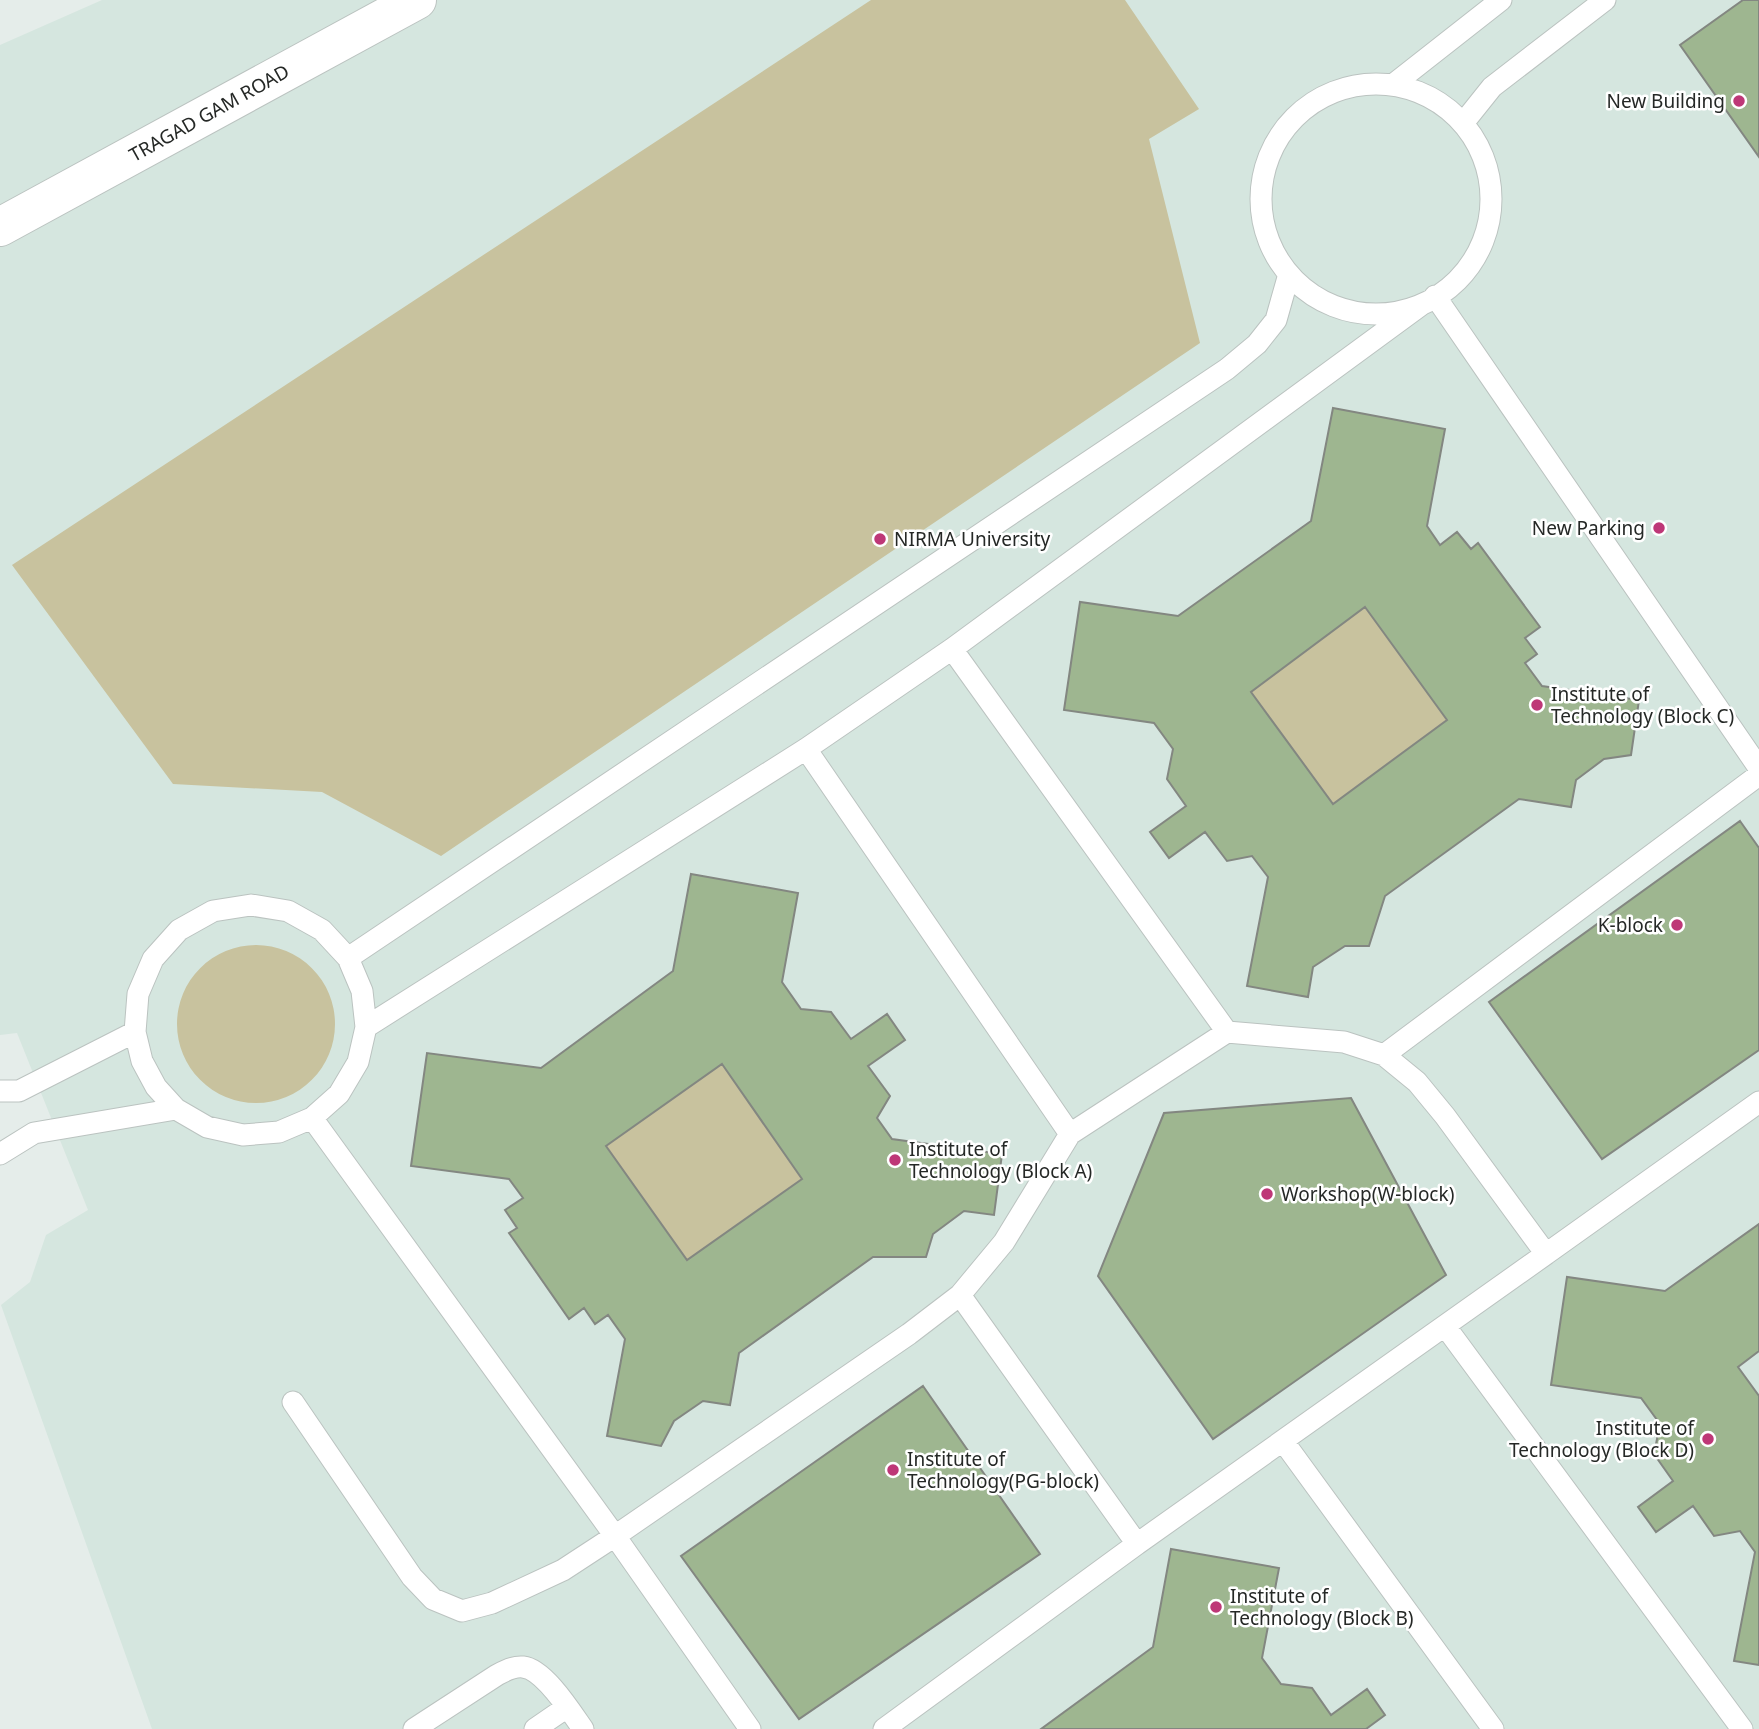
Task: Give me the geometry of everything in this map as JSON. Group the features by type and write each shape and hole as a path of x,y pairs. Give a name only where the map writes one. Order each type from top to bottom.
{"street":[{"name":"TRAGAD GAM ROAD","path":"0,227 417,0"}],"lane":[{"path":"1394,84 1501,0"},
{"path":"1464,122 1492,87 1605,0"},
{"path":"366,1027 806,749 952,649 1452,285 1475,258 1489,224 1491,188 1482,153 1464,122 1432,97 1394,84 1354,85 1316,100 1286,126 1267,161 1260,201 1268,241 1289,274 1316,298 1350,311 1386,313 1428,300"},
{"path":"348,958 1227,369 1257,344 1276,320 1289,274"},
{"path":"1428,300 1759,768"},
{"path":"952,649 1227,1032"},
{"path":"806,749 1070,1134"},
{"path":"1384,1055 1759,775"},
{"path":"251,905 288,911 322,930 348,958 362,991 366,1027 358,1062 352,1073 339,1094 313,1118 279,1132 243,1135 207,1128 176,1109 156,1087 142,1061 135,1032 138,994 153,959 179,930 213,911 251,905"},
{"path":"0,1091 19,1091 135,1032"},
{"path":"293,1402 412,1577 433,1599 462,1611 492,1603 563,1570 615,1536 898,1342 960,1295 1004,1242 1070,1134 1227,1032 1345,1042 1384,1055 1417,1082 1445,1116 1546,1254"},
{"path":"884,1729 1137,1544 1759,1102"},
{"path":"0,1154 34,1133 176,1109"},
{"path":"313,1118 615,1536 750,1729"},
{"path":"960,1295 1137,1544"},
{"path":"1445,1326 1742,1729"},
{"path":"1283,1441 1493,1729"},
{"path":"414,1729 497,1675 522,1667 535,1671 583,1729"},
{"path":"536,1729 567,1707"}],"shaded area":[{"name":"NIRMA University","path":"102,0 1759,0 1759,1729 152,1729 1,1305 30,1282 46,1235 88,1210 17,1033 0,1035 0,45"},
{"path":"871,0 1125,0 1199,109 1149,139 1200,343 441,856 322,792 173,784 12,565"},
{"path":"1365,607 1447,720 1333,804 1251,692"},
{"path":"256,945 286,951 312,968 329,994 335,1024 329,1054 312,1080 286,1097 256,1103 226,1097 200,1080 183,1054 177,1024 183,994 200,968 226,951"},
{"path":"722,1064 802,1179 687,1260 606,1146"}],"building":[{"name":"New Building","path":"1743,0 1759,0 1759,157 1680,45"},
{"name":"Institute of Technology (Block C)","path":"1333,408 1445,429 1427,526 1440,545 1457,532 1471,549 1478,543 1540,627 1525,638 1537,654 1525,663 1542,686 1639,700 1631,755 1604,759 1576,780 1571,807 1519,799 1385,896 1369,946 1345,946 1313,967 1308,997 1247,986 1268,877 1252,856 1227,861 1205,832 1169,858 1150,832 1186,806 1167,779 1173,749 1154,723 1064,710 1080,602 1178,616 1311,521","holes":["1365,607 1447,720 1333,804 1251,692"]},
{"name":"K-block","path":"1740,821 1759,848 1759,1050 1602,1159 1489,1002"},
{"name":"Institute of Technology (Block A)","path":"691,874 798,893 782,982 801,1009 831,1012 851,1039 887,1014 905,1040 868,1066 890,1096 877,1118 892,1139 1002,1154 994,1215 964,1211 933,1234 926,1257 873,1257 739,1353 730,1405 703,1401 674,1421 661,1446 607,1436 625,1339 608,1315 595,1324 584,1308 569,1319 509,1233 517,1228 505,1210 523,1198 509,1179 411,1166 427,1053 541,1068 673,971","holes":["722,1064 802,1179 687,1260 606,1146"]},
{"name":"Workshop(W-block)","path":"1351,1098 1446,1275 1213,1439 1098,1276 1164,1113"},
{"name":"Institute of Technology (Block D)","path":"1759,1224 1759,1351 1738,1367 1759,1396 1759,1665 1734,1661 1755,1552 1740,1531 1714,1536 1693,1506 1656,1532 1638,1507 1673,1481 1654,1454 1660,1424 1641,1398 1551,1385 1567,1277 1665,1291"},
{"name":"Institute of Technology(PG-block)","path":"923,1386 1040,1554 799,1719 681,1556"},
{"name":"Institute of Technology (Block B)","path":"1171,1549 1279,1568 1262,1658 1281,1684 1312,1688 1331,1715 1367,1689 1385,1715 1366,1729 1041,1729 1153,1647"}],"place":[{"name":"New Building","path":"1739,101"},
{"name":"New Parking","path":"1659,528"},
{"name":"NIRMA University","path":"880,539"},
{"name":"Institute of Technology (Block C)","path":"1537,705"},
{"name":"K-block","path":"1677,925"},
{"name":"Institute of Technology (Block A)","path":"895,1160"},
{"name":"Workshop(W-block)","path":"1267,1194"},
{"name":"Institute of Technology (Block D)","path":"1708,1439"},
{"name":"Institute of Technology(PG-block)","path":"893,1470"},
{"name":"Institute of Technology (Block B)","path":"1216,1607"}]}
